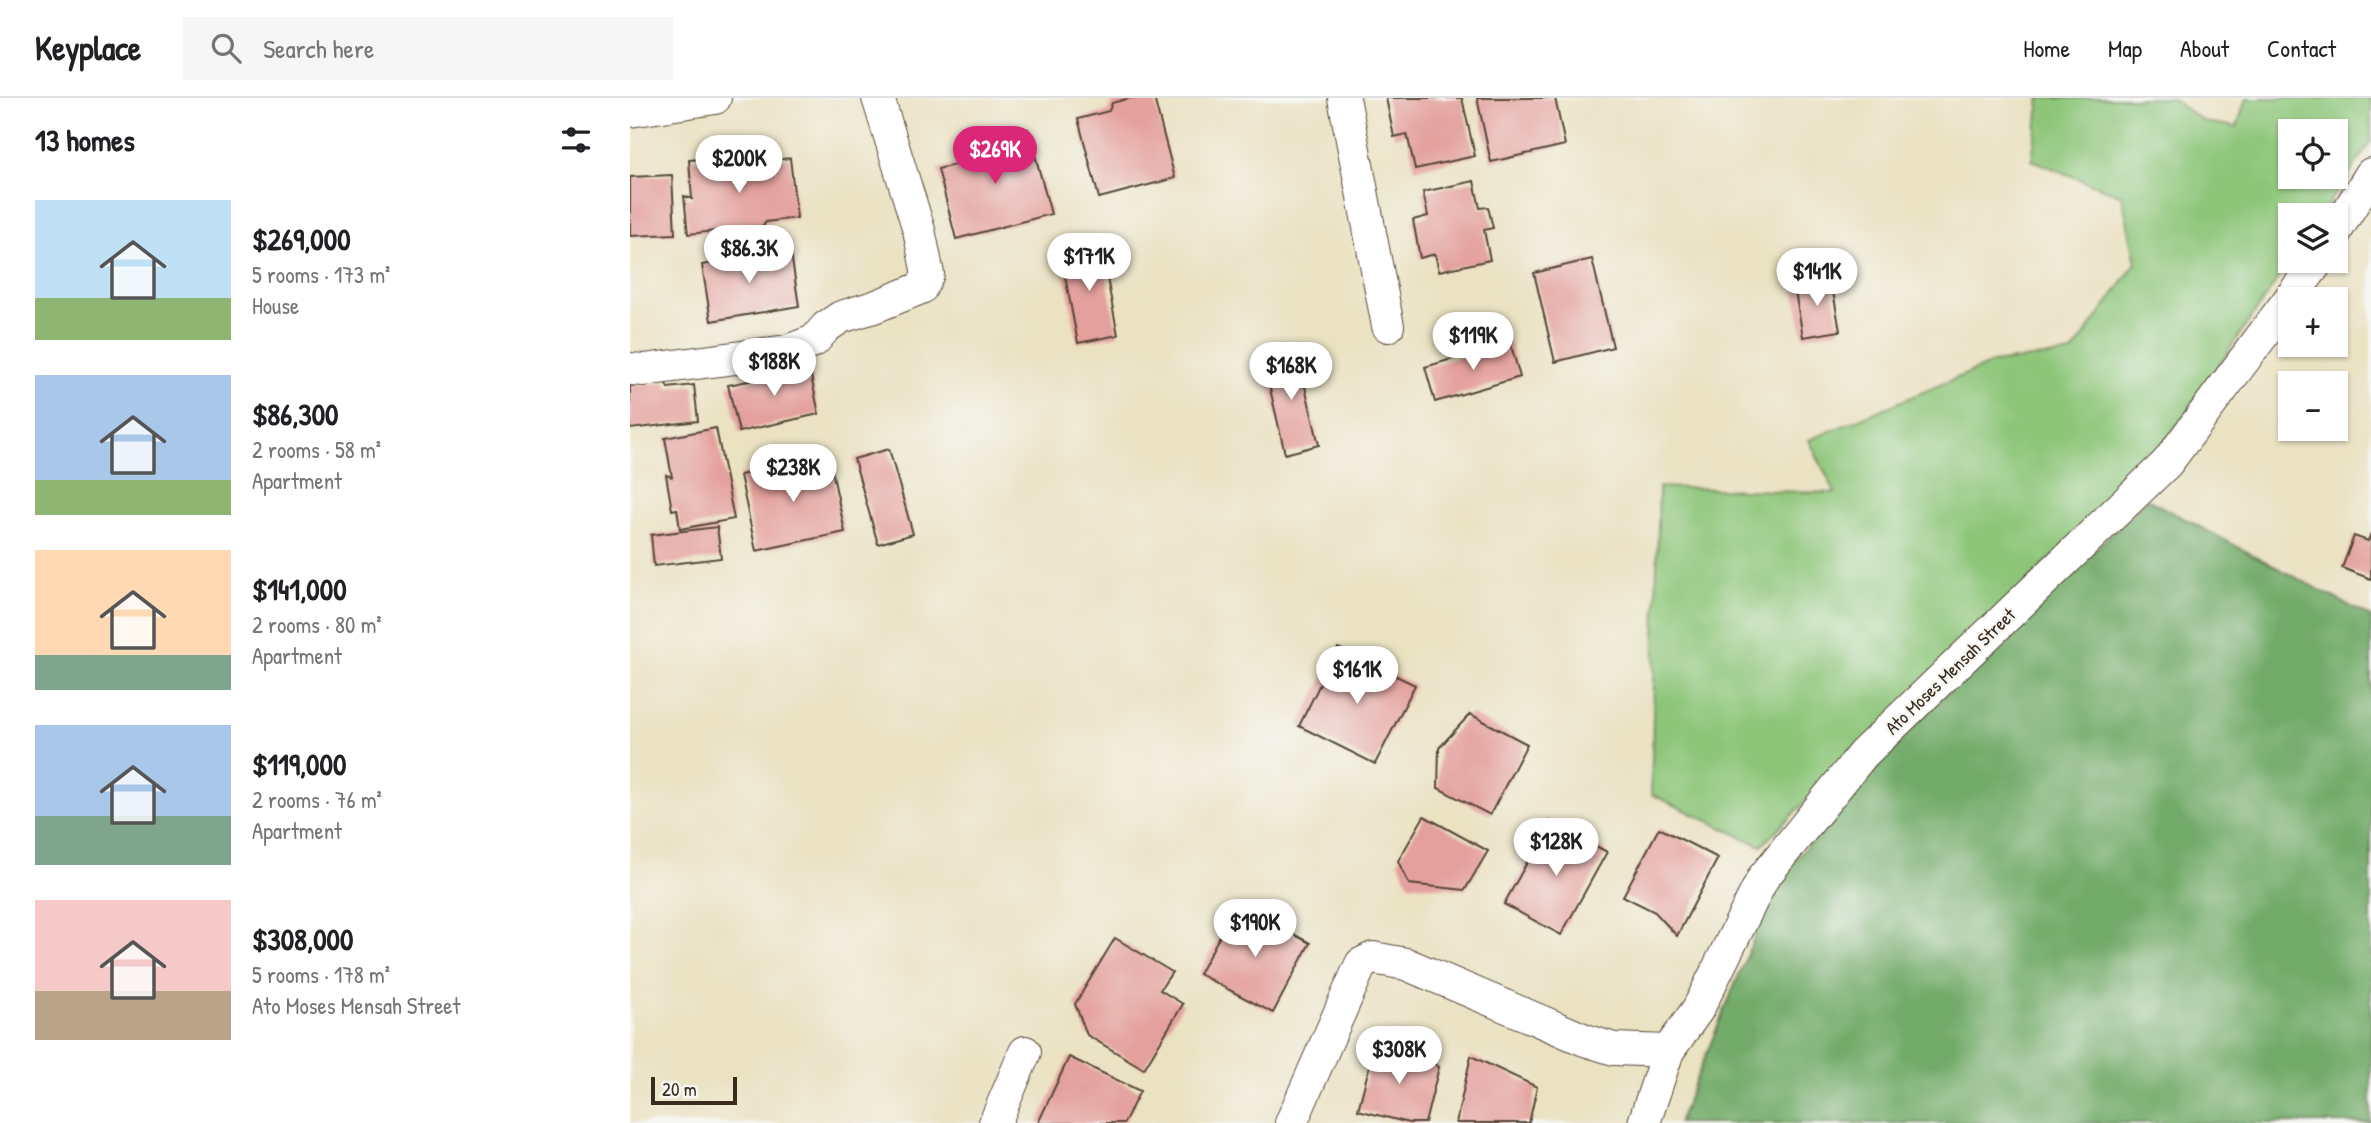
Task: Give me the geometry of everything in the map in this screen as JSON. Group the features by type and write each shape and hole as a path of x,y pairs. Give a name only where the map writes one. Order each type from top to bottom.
{"street":[{"path":"630,111 715,98"},
{"path":"630,369 644,370 787,351 814,341 826,327 841,317 921,288 928,274 919,230 878,98"},
{"path":"1344,98 1388,326"},
{"path":"2348,211 2371,174"},
{"name":"Ato Moses Mensah Street","path":"1644,1123 1668,1051 1698,1009 1763,878 1863,754 2167,463 2309,273"},
{"path":"1291,1123 1361,964 1373,958 1405,964 1574,1035 1614,1049 1668,1051"},
{"path":"995,1123 1025,1052"}],"green space":[{"path":"2040,98 2171,98 2204,122 2237,127 2246,98 2371,98 2371,142 2348,176 2348,119 2278,119 2278,189 2339,189 2329,203 2278,203 2278,273 2282,273 2161,449 1761,846 1651,794 1659,487 1835,493 1809,440 1992,363 2072,353 2136,263 2122,196 2032,160"},
{"path":"2147,499 2371,617 2371,1123 1678,1123 1779,877 1929,711"}],"building":[{"path":"1130,98 1154,98 1175,178 1099,198 1078,119 1109,111 1112,103"},
{"path":"1386,98 1462,98 1475,156 1415,169 1407,134 1394,137"},
{"path":"1477,98 1555,98 1565,145 1491,162"},
{"path":"1028,129 1051,214 956,239 938,169 978,159 974,144"},
{"path":"728,157 727,166 790,158 797,218 766,222 763,226 688,234 684,196 692,199 689,160"},
{"path":"672,175 675,234 630,236 630,177"},
{"path":"1474,181 1480,208 1488,207 1493,228 1484,230 1490,260 1439,271 1435,254 1420,258 1413,220 1428,216 1423,192"},
{"path":"1100,242 1118,335 1078,343 1060,250"},
{"path":"751,248 752,259 791,253 799,306 711,321 702,265 718,262 722,253"},
{"path":"1592,259 1613,347 1555,362 1534,273"},
{"path":"1831,280 1840,331 1803,337 1794,286"},
{"path":"1510,342 1520,377 1435,402 1425,367"},
{"path":"1296,349 1319,445 1285,454 1263,358"},
{"path":"797,364 799,373 810,371 819,414 739,432 728,385 764,378 762,372"},
{"path":"665,382 668,388 694,385 698,421 630,429 630,386"},
{"path":"716,428 734,519 680,529 677,509 672,510 666,475 672,477 665,438"},
{"path":"889,449 913,534 878,544 854,459"},
{"path":"829,456 845,532 756,551 740,475"},
{"path":"717,527 721,558 654,566 651,535"},
{"path":"2371,533 2371,579 2342,568 2354,536 2368,541"},
{"path":"1338,648 1415,685 1375,764 1299,726"},
{"path":"1470,714 1527,744 1490,815 1438,788 1439,748"},
{"path":"1424,816 1488,851 1465,890 1409,884 1398,861"},
{"path":"1550,821 1607,852 1561,935 1504,904"},
{"path":"1659,828 1718,858 1677,936 1655,912 1623,896"},
{"path":"1237,904 1310,943 1273,1013 1199,974"},
{"path":"1115,938 1172,972 1160,990 1183,1004 1144,1069 1087,1035 1075,1004"},
{"path":"1399,1044 1439,1067 1425,1123 1409,1123 1358,1110 1371,1060"},
{"path":"1471,1056 1537,1087 1529,1123 1456,1123"},
{"path":"1069,1057 1140,1091 1124,1123 1038,1123"}]}
